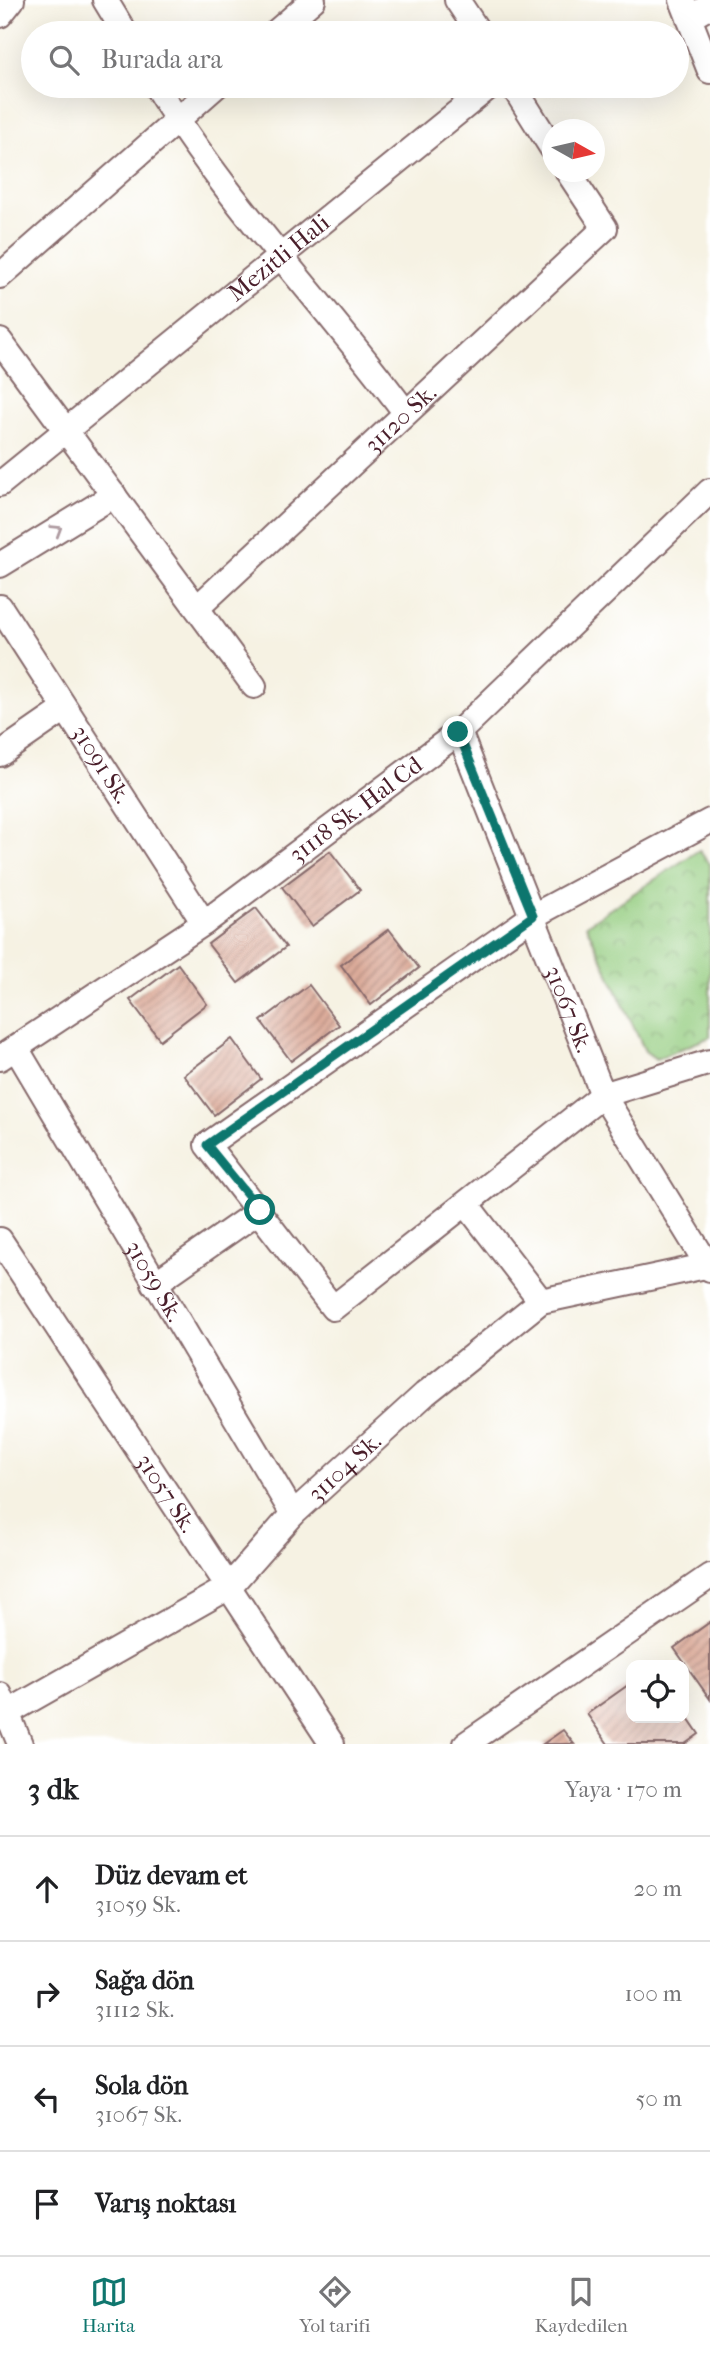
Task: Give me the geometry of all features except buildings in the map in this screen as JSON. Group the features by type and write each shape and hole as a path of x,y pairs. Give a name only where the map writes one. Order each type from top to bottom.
{"street":[{"path":"0,15 12,0"},
{"path":"105,0 118,21"},
{"path":"289,21 313,0"},
{"path":"457,0 471,21"},
{"path":"694,8 710,71"},
{"path":"163,98 177,120 280,256 368,361 405,412"},
{"path":"0,276 202,98"},
{"name":"Mezitli Hali","path":"0,484 475,98"},
{"path":"521,98 542,132"},
{"name":"31120 Sk.","path":"197,608 605,228 575,182"},
{"path":"0,341 254,686"},
{"name":"31118 Sk. Hal Cd","path":"8,1053 204,923 458,732 710,491"},
{"path":"0,565 114,495"},
{"name":"31091 Sk.","path":"0,607 204,923"},
{"path":"0,754 65,709"},
{"name":"31067 Sk.","path":"458,732 603,1095 709,1267"},
{"path":"709,825 533,916 207,1145 260,1210 333,1308 467,1205 603,1095 710,1062"},
{"name":"31059 Sk.","path":"8,1053 154,1284 293,1514"},
{"path":"467,1205 541,1301"},
{"path":"154,1284 260,1210"},
{"name":"31057 Sk.","path":"0,1240 332,1744"},
{"name":"31104 Sk.","path":"3,1708 229,1587 293,1514 425,1394 541,1301 709,1267"},
{"path":"466,1744 710,1576"},
{"path":"3,1708 20,1744"}],"green space":[{"path":"699,850 710,865 710,1037 656,1059 645,1051 586,925"}],"route":[{"path":"260,1210 207,1145 533,916 458,732"}]}
